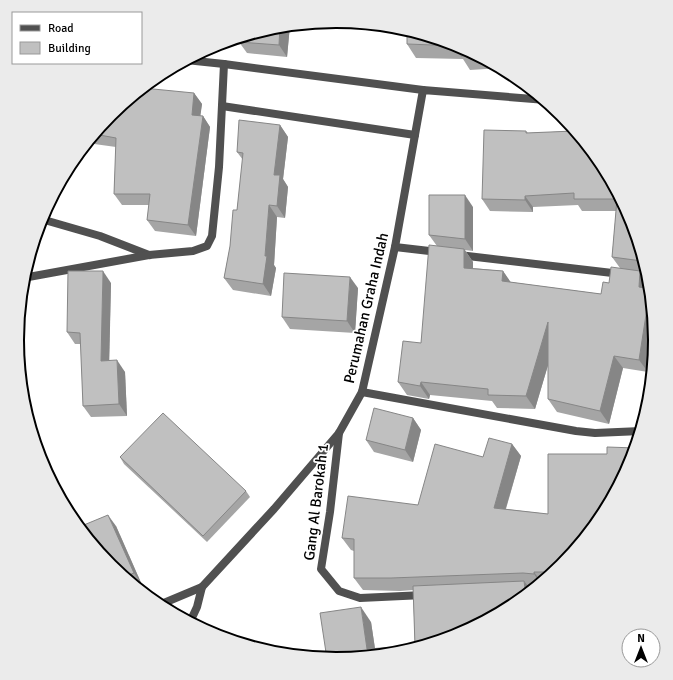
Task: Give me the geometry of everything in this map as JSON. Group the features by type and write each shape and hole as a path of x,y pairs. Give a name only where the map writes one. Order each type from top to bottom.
{"street":[{"path":"196,61 423,90 536,99"},
{"path":"31,277 150,255 193,251 206,246 212,236 219,167 224,64"},
{"name":"Perumahan Graha Indah","path":"192,617 197,607 202,588 274,509 339,433 362,392 395,247 423,90"},
{"path":"222,106 415,135"},
{"path":"48,221 100,236 150,255"},
{"path":"395,247 643,277"},
{"path":"362,392 576,431 595,433 634,432"},
{"name":"Gang Al Barokah 1","path":"339,433 330,512 321,569 339,591 360,598 430,595"},
{"path":"167,603 202,588"}],"building":[{"path":"280,33 279,45 242,42"},
{"path":"407,36 440,45 407,44"},
{"path":"151,89 194,93 192,115 203,116 188,225 147,220 150,194 114,194 116,138 101,135 130,105"},
{"path":"239,120 280,125 274,175 280,175 277,206 269,205 265,256 267,256 263,284 224,278 230,246 233,210 237,210 243,153 237,152"},
{"path":"484,130 526,131 526,133 568,131 596,166 615,199 574,199 574,193 525,196 525,200 482,199"},
{"path":"429,195 465,195 465,239 429,235"},
{"path":"617,202 625,220 638,261 612,257"},
{"path":"429,245 464,249 464,268 503,271 502,281 601,294 603,282 609,283 611,267 640,271 639,287 644,288 647,309 639,360 614,356 600,411 548,399 548,322 526,396 488,395 488,389 421,382 420,386 398,382 403,341 421,343"},
{"path":"68,271 103,271 101,361 117,360 119,404 83,406 80,333 67,332"},
{"path":"284,273 350,277 347,321 282,317"},
{"path":"374,408 413,418 405,450 366,440"},
{"path":"163,413 246,491 203,536 120,457"},
{"path":"489,438 512,444 494,508 548,514 548,454 607,454 607,447 629,448 617,478 596,514 571,546 546,572 534,572 534,574 523,573 354,578 354,539 342,538 348,496 418,505 435,444 483,457"},
{"path":"108,515 134,573 130,575 102,546 85,525"},
{"path":"524,581 525,589 493,611 475,620 456,629 415,642 413,586"},
{"path":"361,607 367,649 389,648 357,652 326,652 320,613"}]}
